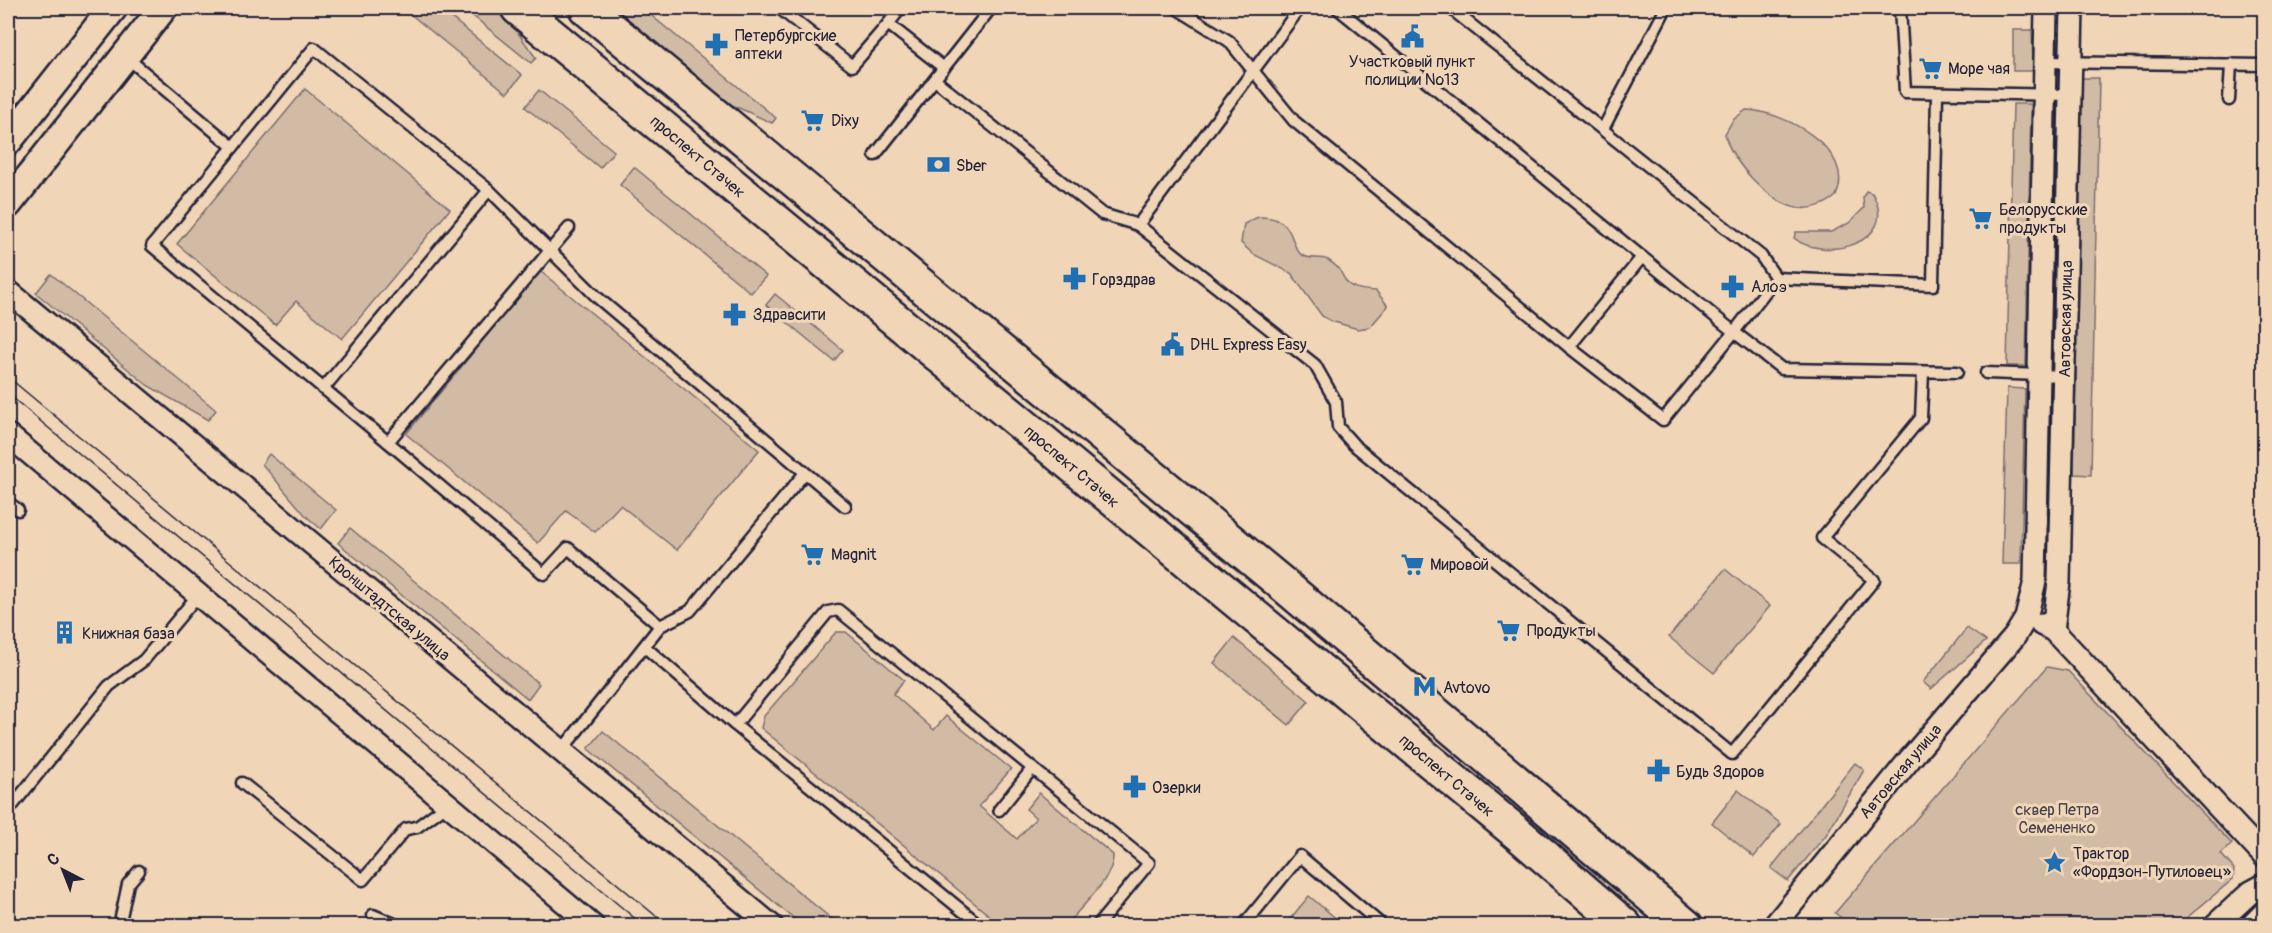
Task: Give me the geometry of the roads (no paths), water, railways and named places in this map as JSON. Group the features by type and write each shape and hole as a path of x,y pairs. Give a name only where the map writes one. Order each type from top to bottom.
{"main road":[{"name":"проспект Стачек","path":"518,8 1516,832 1625,926"},
{"path":"591,9 1286,587 1686,926"}],"street":[{"path":"8,141 113,8"},
{"path":"8,204 164,8"},
{"name":"Автовская улица","path":"1774,926 1910,759 2015,636 2026,618 2035,581 2046,8"},
{"name":"Автовская улица","path":"2053,630 2059,582 2072,8"},
{"name":"Кронштадтская улица","path":"8,291 772,926"},
{"path":"8,435 591,925"},
{"path":"2026,618 2053,630 2265,856"},
{"path":"2214,926 2251,892 2265,885"},
{"path":"2251,926 2265,913"}],"lane":[{"path":"779,8 852,66 899,8"},
{"path":"875,154 991,8"},
{"path":"1176,8 1229,41 1294,121 1569,347 1663,420 1776,278"},
{"path":"1138,225 1300,8"},
{"path":"1337,8 1782,369 1957,372"},
{"path":"1450,8 1761,256 1776,278"},
{"path":"1603,129 1666,8"},
{"path":"1900,8 1905,92 2070,95"},
{"path":"888,24 944,68"},
{"path":"660,626 568,548 544,574 152,246 314,48 489,190 598,298 793,461 804,474 845,506"},
{"path":"125,56 233,147"},
{"path":"2044,62 2265,65"},
{"path":"2229,100 2231,64"},
{"path":"935,80 1102,214 1138,225 1316,365 1336,402 1338,427 1354,445 1732,754 1874,580 1822,537 1921,418 1923,372"},
{"path":"1776,278 1933,285 1937,94"},
{"path":"323,389 489,190"},
{"path":"387,442 569,228"},
{"path":"1569,347 1642,257"},
{"path":"1986,373 2064,376"},
{"path":"562,750 660,626 690,611 804,474"},
{"path":"8,502 18,510"},
{"path":"8,811 109,686 144,660 198,595"},
{"path":"735,725 828,612 838,610 1149,863 1097,926"},
{"path":"645,646 735,725 981,926"},
{"path":"999,810 1032,769"},
{"path":"242,783 363,880 406,830 417,827 448,804"},
{"path":"1243,926 1300,856 1383,926"},
{"path":"119,926 128,884 139,871"},
{"path":"373,915 399,926"}],"tram line":[{"path":"8,377 668,926"},
{"path":"8,394 644,926"}],"place":[{"name":"Участковый пункт полиции №13","path":"1412,36"},
{"name":"Петербургские аптеки","path":"717,44"},
{"name":"Море чая","path":"1930,68"},
{"name":"Dixy","path":"813,120"},
{"name":"Sber","path":"938,165"},
{"name":"Белорусские продукты","path":"1981,218"},
{"name":"Горздрав","path":"1074,279"},
{"name":"Алоэ","path":"1733,286"},
{"name":"Здравсити","path":"735,314"},
{"name":"DHL Express Easy","path":"1172,344"},
{"name":"Magnit","path":"813,554"},
{"name":"Мировой","path":"1412,564"},
{"name":"Продукты","path":"1509,630"},
{"name":"Книжная база","path":"64,633"},
{"name":"Avtovo","path":"1425,687"},
{"name":"Будь Здоров","path":"1658,771"},
{"name":"Озерки","path":"1134,787"},
{"name":"Трактор «Фордзон-Путиловец»","path":"2055,862"}],"park label":[{"name":"сквер Петра Семененко","path":"2057,818"}]}
